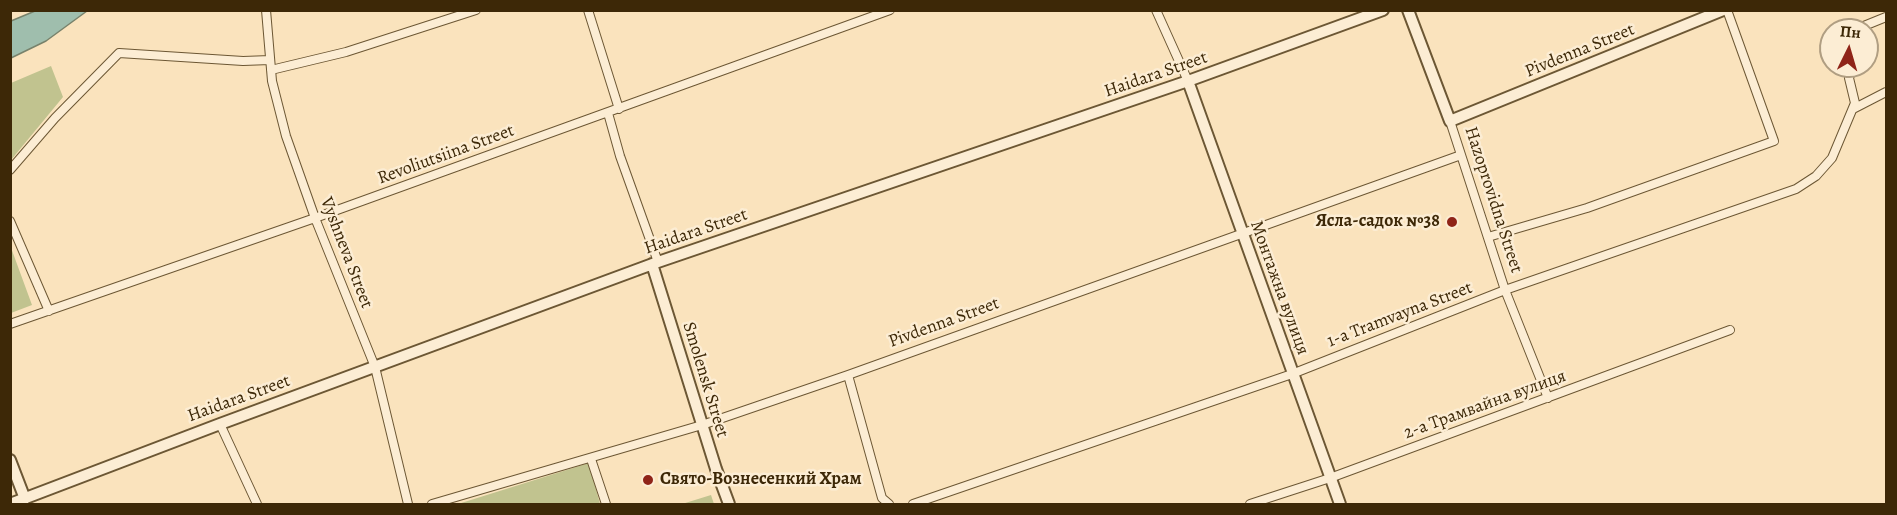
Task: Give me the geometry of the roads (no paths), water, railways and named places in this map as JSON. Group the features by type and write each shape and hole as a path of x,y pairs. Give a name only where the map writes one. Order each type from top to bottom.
{"street":[{"name":"Vyshneva Street","path":"266,10 272,81 286,136 315,218 375,367 408,504"},
{"path":"271,70 346,52 450,15 476,10"},
{"path":"588,10 619,109"},
{"name":"Revoliutsiina Street","path":"10,324 315,218 891,10"},
{"path":"1156,10 1188,81"},
{"name":"Haidara Street","path":"10,504 26,502 220,424 655,263 1188,81 1383,10"},
{"name":"Hazoprovidna Street","path":"1408,10 1450,121 1505,290 1548,398"},
{"path":"1488,237 1587,208 1774,141 1725,10"},
{"name":"Pivdenna Street","path":"1450,121 1725,10"},
{"path":"10,170 55,118 119,53 243,61 270,60"},
{"path":"1849,78 1855,103 1853,109"},
{"name":"Монтажна вулиця","path":"1188,81 1340,504"},
{"path":"1853,109 1887,92"},
{"name":"1-a Tramvayna Street","path":"913,504 1292,374 1505,290 1796,189 1816,176 1832,158 1853,109"},
{"path":"608,113 655,263"},
{"name":"Pivdenna Street","path":"432,504 702,425 848,375 1461,155"},
{"path":"10,221 49,311"},
{"name":"Smolensk Street","path":"655,263 702,425 729,504"},
{"name":"2-а Трамвайна вулиця","path":"1250,504 1330,478 1730,330"},
{"path":"848,375 882,498 889,504"},
{"path":"220,424 257,504"},
{"path":"591,459 606,504"},
{"path":"10,460 26,502"}],"place":[{"name":"Ясла-садок №38","path":"1452,222"},
{"name":"Свято-Вознесенкий Храм","path":"648,480"}]}
